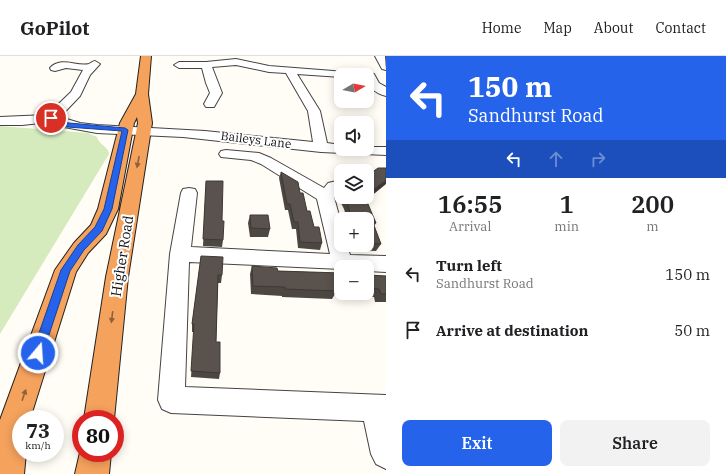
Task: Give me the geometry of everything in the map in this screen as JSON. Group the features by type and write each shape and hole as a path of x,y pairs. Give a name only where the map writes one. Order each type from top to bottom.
{"highway":[{"name":"Higher Road","path":"7,474 14,423 66,270 81,248 99,229 108,209 135,130 145,123 142,94 146,56"},
{"name":"Higher Road","path":"135,130 127,123 142,94"},
{"name":"Higher Road","path":"100,410 135,130"},
{"path":"92,474 94,462"}],"street":[{"path":"380,56 386,66"},
{"path":"179,65 206,65 236,59 269,70 290,71 309,67 334,71"},
{"path":"0,121 22,121 51,118 76,94 85,74 93,66 65,65 55,68"},
{"path":"206,65 211,86 216,93 210,104"},
{"path":"290,71 314,111 321,148"},
{"path":"374,86 386,92"},
{"name":"Baileys Lane","path":"51,118 67,125 214,135 321,148 362,151 386,150"},
{"path":"226,154 254,156 266,161 325,196 341,260"},
{"path":"325,196 334,187"},
{"path":"189,193 180,254 171,400 380,408 386,454"},
{"path":"180,254 334,262"},
{"path":"374,263 386,264"}],"green space":[{"path":"0,126 88,133 97,137 107,149 109,154 0,334"}],"building":[{"path":"378,168 386,168 386,180 374,189 374,171"},
{"path":"281,172 298,182 300,193 303,193 307,211 310,211 314,227 319,227 322,243 300,242 298,222 294,222 290,204 287,204"},
{"path":"206,181 223,181 223,240 203,239"},
{"path":"348,204 368,204 371,212 350,212"},
{"path":"250,215 268,215 270,229 251,228"},
{"path":"374,226 381,244 374,244"},
{"path":"201,256 223,257 222,275 218,275 216,342 220,342 220,373 191,371 194,324 192,324"},
{"path":"252,266 277,268 278,271 334,273 334,291 253,286"},
{"path":"374,275 386,276 386,294 381,294 379,289 374,289"}],"route":[{"path":"38,353 66,270 81,248 99,229 108,209 125,130 67,125 51,118"}]}
